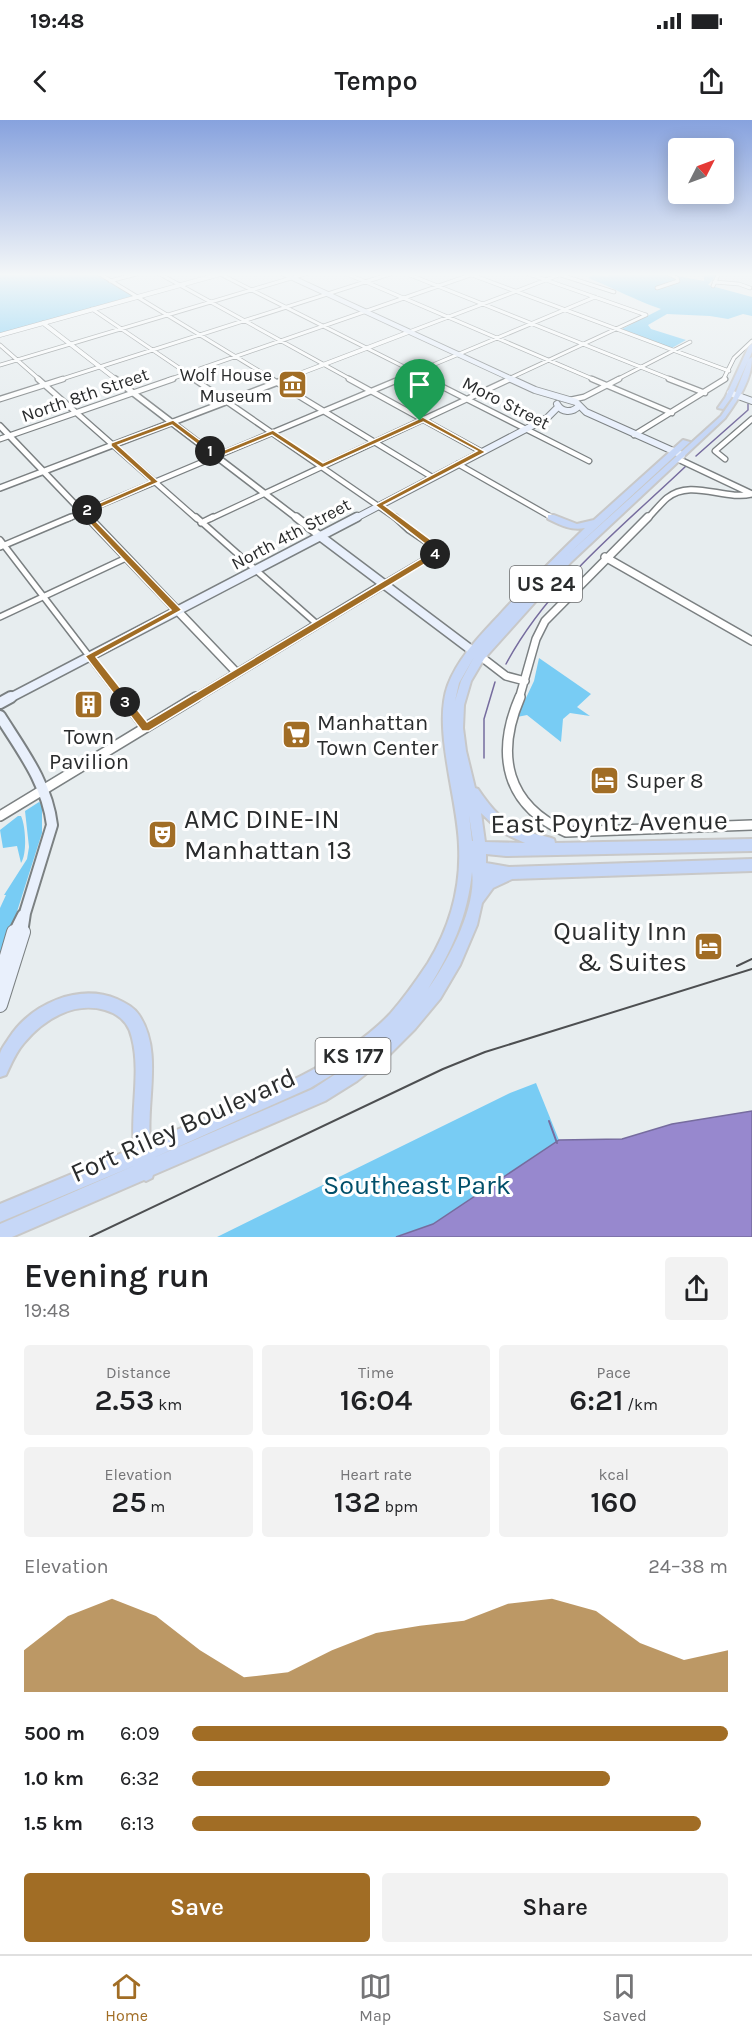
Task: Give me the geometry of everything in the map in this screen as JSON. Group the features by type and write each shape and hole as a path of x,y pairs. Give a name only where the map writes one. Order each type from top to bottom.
{"highway":[{"name":"US 24","path":"735,395 750,346"},
{"name":"US 24","path":"564,848 513,834 501,826 480,804 466,776 457,724 458,701 463,684 477,654 568,560 735,395 752,359"},
{"name":"US 24","path":"473,847 465,822 448,724 453,685 560,556 620,501 676,455"},
{"path":"551,517 569,526 582,527 620,501"},
{"path":"551,517 572,536 560,556"},
{"path":"466,776 473,866"},
{"name":"East Poyntz Avenue","path":"473,847 506,850 752,844"},
{"name":"East Poyntz Avenue","path":"473,866 509,873 752,865"},
{"name":"Fort Riley Boulevard","path":"0,1233 289,1109 344,1081 367,1065 391,1045 426,1005 445,977 458,951 475,902 473,866"},
{"name":"Fort Riley Boulevard","path":"0,1213 311,1080 349,1059 385,1030 419,990 445,946 473,866"},
{"path":"475,902 488,883 509,873"},
{"path":"0,1069 19,1038 41,1017 61,1006 83,998 103,1001 122,1008 136,1024 143,1059 141,1130 146,1172"}],"main road":[{"path":"395,325 676,455"},
{"path":"735,395 752,399"},
{"path":"562,403 676,455"},
{"name":"North 4th Street","path":"547,418 562,403"},
{"name":"North 4th Street","path":"0,703 379,505 429,476 482,452 523,427 575,408"},
{"path":"320,536 477,654"},
{"path":"0,716 45,789 50,801 52,825 0,1005"},
{"path":"0,980 16,926 25,913"}],"street":[{"path":"0,335 35,325"},
{"path":"46,325 320,536"},
{"path":"0,816 440,551 379,505 115,325"},
{"path":"0,365 133,325"},
{"path":"185,325 429,476"},
{"path":"0,399 231,325"},
{"path":"252,325 482,452"},
{"path":"0,488 427,325"},
{"path":"467,325 672,413"},
{"path":"145,728 44,596 1,544 83,512 529,325"},
{"path":"535,325 705,393"},
{"path":"606,325 729,372"},
{"path":"201,522 624,325"},
{"name":"North 8th Street","path":"0,439 323,326"},
{"name":"Moro Street","path":"323,326 589,460"},
{"path":"562,403 584,397 690,342"},
{"path":"0,345 317,624"},
{"path":"614,428 637,435 721,383 729,372 734,358 750,346"},
{"path":"575,408 584,397"},
{"path":"725,459 715,451 752,419"},
{"path":"0,426 236,672"},
{"path":"676,455 752,494"},
{"path":"676,455 738,482 752,494"},
{"path":"458,464 551,517"},
{"path":"723,496 740,493 731,483"},
{"path":"752,494 737,498 694,489 672,494 605,557 555,609 540,629 507,733 507,759 515,789 524,803 551,827 566,832 752,825"},
{"path":"605,557 752,641"},
{"path":"0,617 126,558"},
{"path":"477,654 506,676 525,681"}],"green space":[{"path":"0,325 31,325 0,334"},
{"path":"630,325 648,325 651,329 686,340 672,348 622,329"},
{"path":"539,658 591,694 577,707 590,716 570,713 563,719 561,742 527,715 517,717 534,681"},
{"path":"39,802 42,804 42,833 0,965 0,908 6,895 4,895 27,859 29,847 25,811"},
{"path":"21,816 25,833 25,847 21,863 17,846 3,848 0,830"},
{"name":"Southeast Park","path":"536,1083 559,1140 433,1224 396,1237 217,1237 510,1093"}],"shaded area":[{"path":"752,1111 752,1237 396,1237 433,1224 559,1140 622,1139 672,1124"}],"waterway":[{"path":"696,456 748,410 748,404"},
{"path":"506,664 523,635 565,583 588,558 686,466"},
{"path":"484,758 484,719 495,682"},
{"path":"549,1121 557,1143"}],"railway":[{"path":"737,966 752,959"},
{"path":"90,1237 443,1069 485,1052 752,969"}],"place":[{"name":"Wolf House Museum","path":"293,385"},
{"name":"Town Pavilion","path":"89,704"},
{"name":"Manhattan Town Center","path":"296,735"},
{"name":"Super 8","path":"605,780"},
{"name":"AMC DINE-IN Manhattan 13","path":"163,835"},
{"name":"Quality Inn & Suites","path":"708,947"}],"route":[{"path":"423,419 482,452 379,505 396,516 409,530 440,551 145,728 90,656 177,610 83,512 155,482 113,445 173,422 216,456 273,432 322,466 420,421 423,419"}]}
